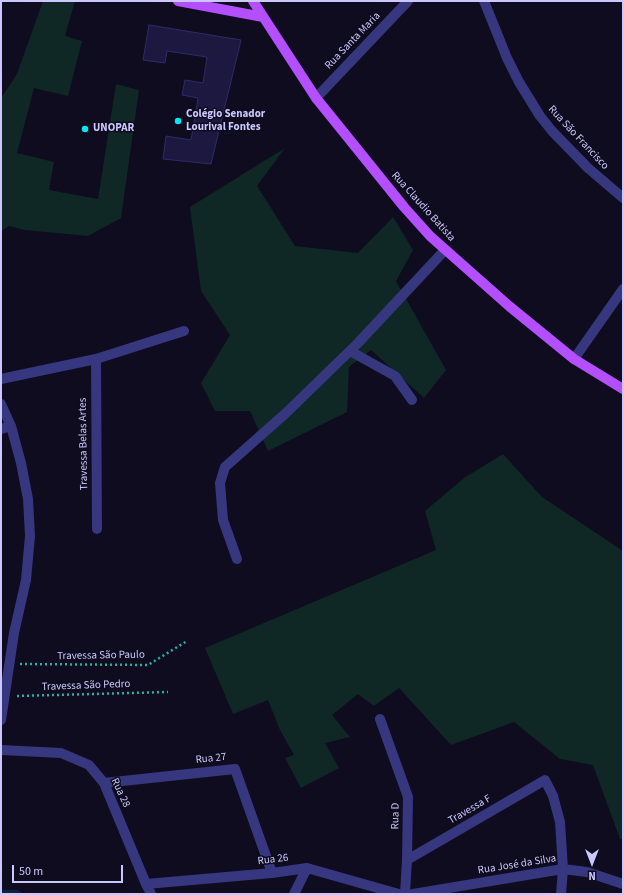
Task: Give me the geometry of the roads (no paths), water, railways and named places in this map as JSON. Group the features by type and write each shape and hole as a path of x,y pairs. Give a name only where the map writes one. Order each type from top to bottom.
{"main road":[{"path":"178,1 263,17"},
{"name":"Rua Claudio Batista","path":"252,1 316,98 404,207 430,236 509,306 574,359 623,389"}],"street":[{"name":"Rua Santa Maria","path":"316,98 408,1"},
{"name":"Rua São Francisco","path":"484,1 507,58 519,82 540,116 552,131 588,168 623,198"},
{"path":"237,558 223,520 220,483 225,467 286,413 350,351 445,250"},
{"path":"574,359 623,289"},
{"path":"1,378 96,359 184,331"},
{"path":"350,351 394,376 412,400"},
{"name":"Travessa Belas Artes","path":"96,359 97,530"},
{"path":"1,404 11,426 21,463 28,499 30,536 26,580 14,633 1,720"},
{"path":"1,430 11,426"},
{"name":"Rua D","path":"380,719 408,797 408,860 405,894"},
{"name":"Rua 28","path":"1,750 61,753 89,765 104,783 151,894"},
{"name":"Rua 27","path":"104,783 235,769 272,873"},
{"name":"Travessa F","path":"408,860 545,780 553,796 560,822 563,869"},
{"path":"294,894 307,868"},
{"name":"Rua 26","path":"146,884 272,873 307,868 399,894"},
{"path":"560,894 563,869"},
{"name":"Rua José da Silva","path":"413,894 563,869 587,872 623,884"}],"waterway":[{"path":"1,892 17,892 20,894"}],"place":[{"name":"Colégio Senador Lourival Fontes","path":"178,121"},
{"name":"UNOPAR","path":"85,129"}]}
